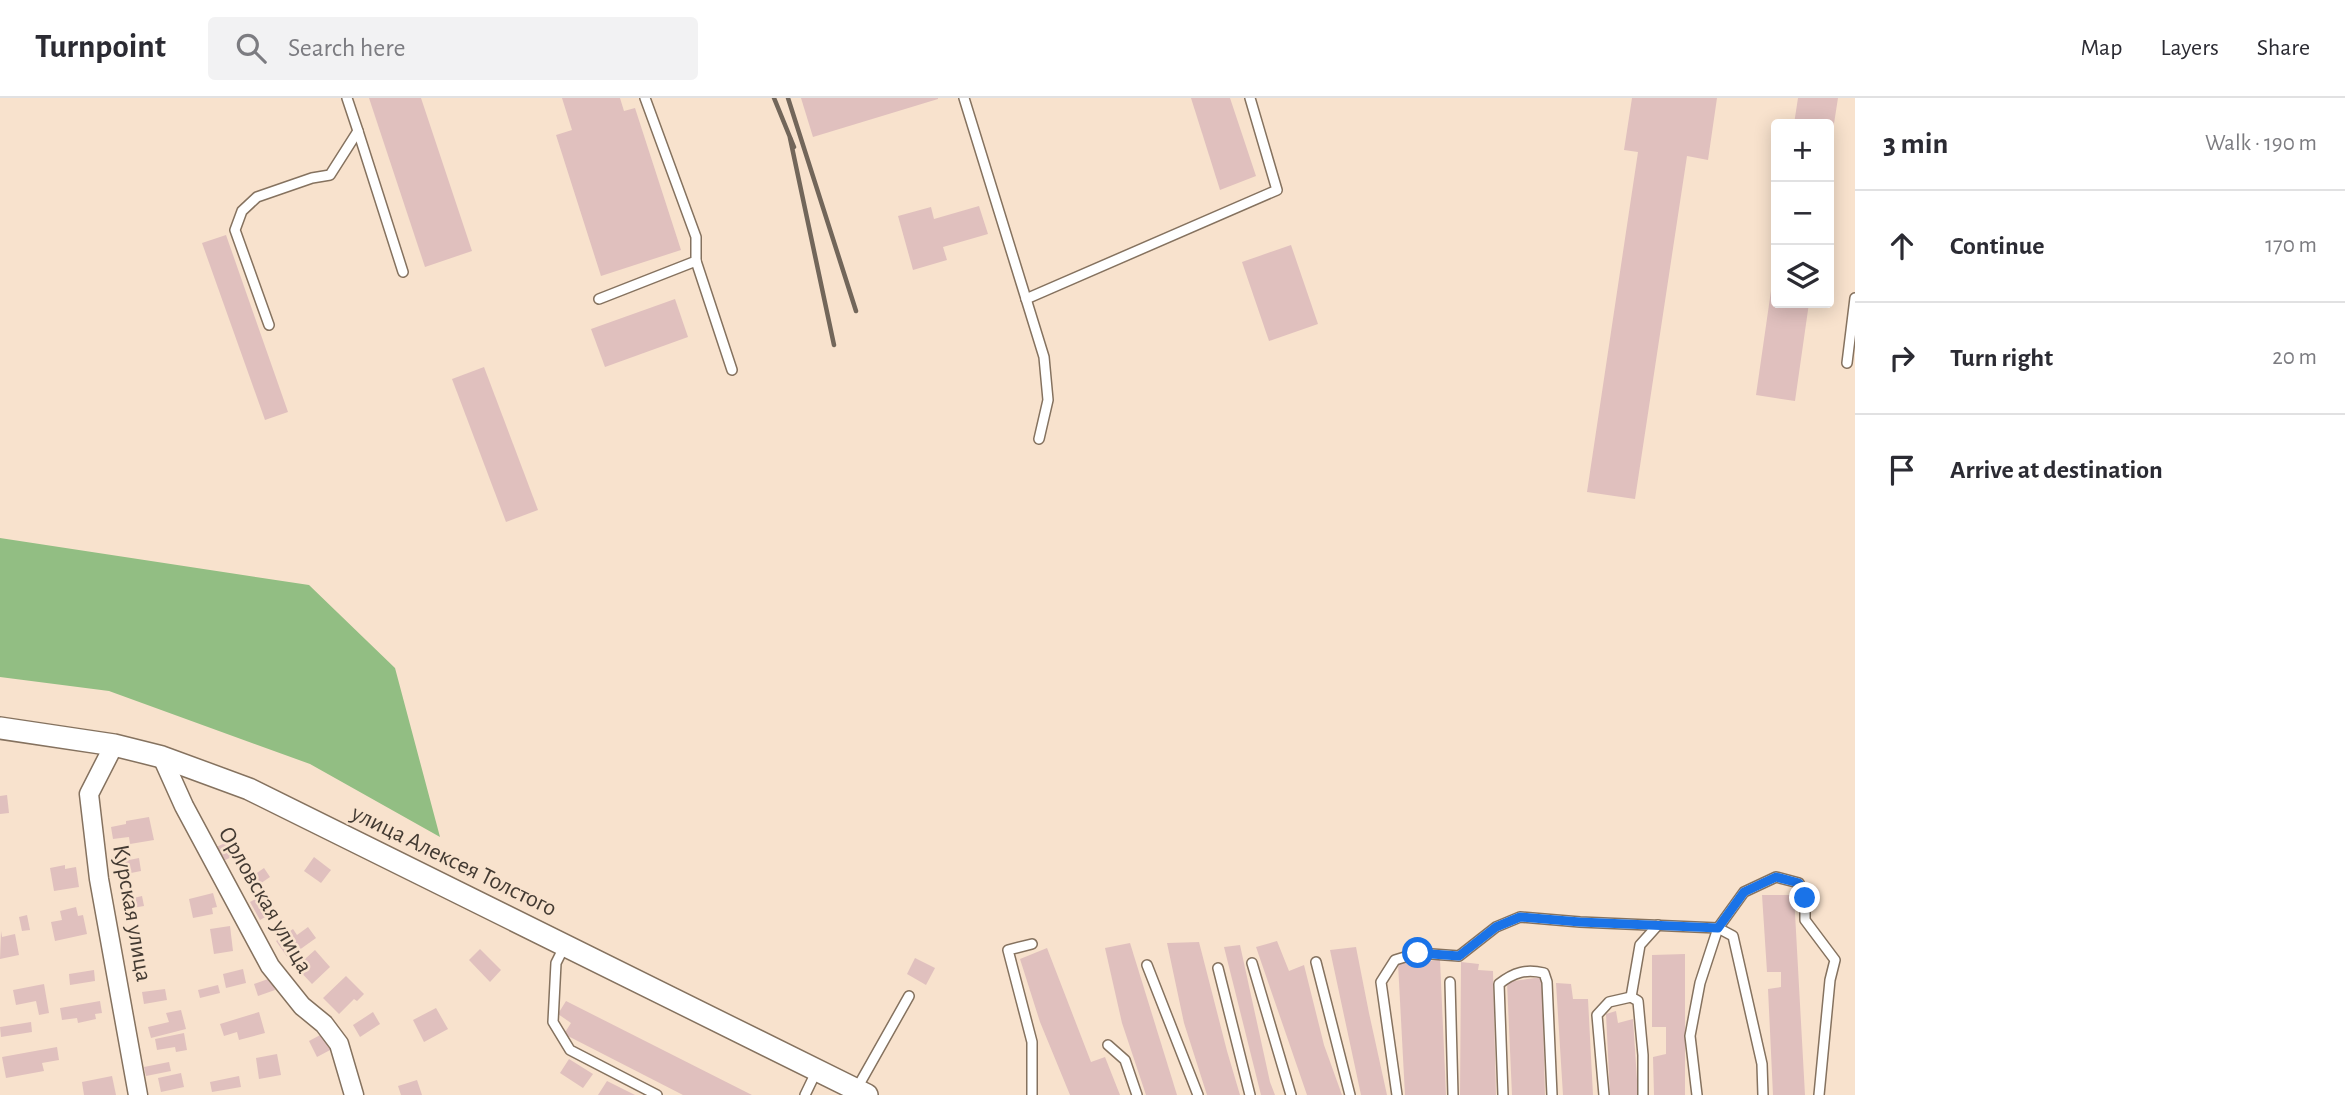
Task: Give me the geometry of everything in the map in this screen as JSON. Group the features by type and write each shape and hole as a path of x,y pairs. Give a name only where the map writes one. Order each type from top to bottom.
{"street":[{"name":"улица Алексея Толстого","path":"0,728 114,745 162,757 249,789 859,1093"},
{"name":"Курская улица","path":"114,745 89,794 99,878 138,1095"},
{"name":"Орловская улица","path":"162,757 184,806 270,966 302,1006 324,1024 339,1044 354,1095"}],"lane":[{"path":"347,98 403,272"},
{"path":"645,98 696,237 696,261 732,370"},
{"path":"964,98 1044,357 1048,400 1039,439"},
{"path":"1026,299 1278,190 1250,98"},
{"path":"269,325 235,230 242,211 257,197 312,178 330,175 358,131"},
{"path":"598,299 696,261"},
{"path":"1847,363 1855,298"},
{"path":"1697,1095 1690,1036 1700,983 1718,928 1744,892 1776,877 1799,883 1805,898 1805,920 1835,960 1830,980 1819,1095"},
{"path":"1396,1095 1381,982 1395,960 1418,953 1459,956 1496,927 1520,917 1718,928 1733,936 1762,1063 1763,1095"},
{"path":"1631,997 1640,945 1658,925"},
{"path":"1032,944 1009,950 1032,1042 1032,1095"},
{"path":"565,945 556,963 553,1022 570,1050 657,1095"},
{"path":"1316,962 1350,1095"},
{"path":"1252,963 1291,1095"},
{"path":"1147,965 1198,1095"},
{"path":"1218,968 1250,1095"},
{"path":"1503,1095 1499,984 1510,975 1529,970 1545,973 1547,982 1552,1095"},
{"path":"1450,982 1453,1095"},
{"path":"859,1093 909,996"},
{"path":"1604,1095 1597,1015 1609,1002 1631,997 1639,1001 1643,1095"},
{"path":"1108,1045 1125,1060 1137,1095"},
{"path":"805,1095 817,1070"}],"green space":[{"path":"0,538 309,585 395,668 440,837 310,764 109,691 0,677"}],"building":[{"path":"369,98 421,98 472,251 425,267"},
{"path":"562,98 620,98 624,111 635,108 681,250 601,276 556,135 572,130"},
{"path":"801,98 938,98 938,99 813,137"},
{"path":"1191,98 1230,98 1256,176 1220,190"},
{"path":"1632,98 1717,98 1708,160 1687,156 1635,499 1587,492 1638,152 1624,150"},
{"path":"1798,98 1838,98 1834,124 1834,119 1795,119"},
{"path":"979,206 988,234 943,247 947,260 913,270 898,216 931,207 934,219"},
{"path":"226,235 288,412 265,420 202,243"},
{"path":"1291,245 1318,324 1269,341 1242,262"},
{"path":"1771,291 1771,308 1808,308 1795,401 1756,395"},
{"path":"675,299 688,337 605,367 591,329"},
{"path":"484,367 538,510 506,522 452,379"},
{"path":"7,795 9,813 0,814 0,796"},
{"path":"149,817 154,840 130,844 129,837 113,839 111,827"},
{"path":"232,840 238,854 221,862 214,848"},
{"path":"314,857 331,870 321,883 304,871"},
{"path":"139,858 141,871 121,875 119,862"},
{"path":"65,865 65,869 76,867 79,887 54,891 50,868"},
{"path":"264,868 270,877 254,888 248,879"},
{"path":"213,893 217,907 212,908 213,914 193,918 189,899"},
{"path":"267,893 276,911 260,920 250,902"},
{"path":"1762,895 1794,895 1805,1095 1773,1095 1768,989 1781,987 1781,972 1767,972"},
{"path":"142,896 144,906 126,909 125,900"},
{"path":"76,907 78,916 83,915 87,934 55,941 51,922 62,920 60,911"},
{"path":"27,915 30,930 22,931 19,917"},
{"path":"230,926 233,951 214,954 210,929"},
{"path":"308,927 316,938 288,958 276,941 293,929 297,935"},
{"path":"1,931 2,937 15,934 19,955 0,959"},
{"path":"1277,941 1289,971 1304,965 1324,1045 1342,1095 1307,1095 1256,947"},
{"path":"1199,942 1240,1095 1207,1095 1184,1023 1167,943"},
{"path":"1130,943 1177,1095 1146,1095 1122,1023 1105,948"},
{"path":"1240,945 1275,1095 1261,1095 1224,947"},
{"path":"1356,947 1387,1095 1361,1095 1330,950"},
{"path":"1047,948 1091,1062 1105,1057 1120,1095 1070,1095 1040,1022 1020,959"},
{"path":"480,949 501,970 490,982 469,960"},
{"path":"315,950 330,967 312,984 296,967"},
{"path":"1685,954 1685,1095 1654,1095 1653,1057 1666,1054 1666,1027 1652,1027 1652,955"},
{"path":"915,958 935,968 926,985 907,974"},
{"path":"1440,960 1446,1095 1405,1095 1398,963"},
{"path":"1461,962 1479,964 1478,970 1493,971 1496,1095 1460,1095"},
{"path":"243,969 246,983 226,988 223,974"},
{"path":"94,970 95,981 70,985 69,974"},
{"path":"346,976 364,994 357,1001 354,999 339,1014 323,998"},
{"path":"1542,977 1545,1095 1512,1095 1507,982"},
{"path":"271,978 275,990 258,996 254,984"},
{"path":"1556,983 1571,984 1573,999 1588,999 1593,1095 1563,1095"},
{"path":"44,984 49,1013 39,1015 36,1001 16,1005 13,990"},
{"path":"218,985 220,993 200,998 198,990"},
{"path":"165,989 167,1000 144,1004 142,992"},
{"path":"100,1001 102,1013 95,1014 96,1019 78,1023 77,1018 62,1020 60,1008"},
{"path":"566,1001 752,1095 683,1095 564,1034 571,1023 558,1014"},
{"path":"436,1008 448,1029 424,1042 413,1020"},
{"path":"181,1010 186,1029 151,1038 148,1027 169,1022 166,1013"},
{"path":"1616,1011 1618,1023 1633,1019 1638,1095 1610,1095 1606,1014"},
{"path":"259,1012 265,1033 239,1040 237,1032 224,1036 220,1024"},
{"path":"373,1012 380,1024 360,1037 353,1025"},
{"path":"31,1022 32,1032 1,1037 0,1027"},
{"path":"184,1033 187,1050 176,1052 175,1047 157,1050 155,1039"},
{"path":"324,1033 332,1049 317,1057 309,1041"},
{"path":"57,1047 59,1060 42,1063 44,1071 6,1078 2,1057"},
{"path":"277,1054 281,1075 259,1079 256,1058"},
{"path":"569,1059 593,1074 583,1088 560,1073"},
{"path":"169,1062 171,1071 146,1076 144,1067"},
{"path":"181,1073 184,1087 161,1092 158,1078"},
{"path":"112,1076 116,1095 84,1095 82,1082"},
{"path":"239,1076 241,1087 212,1092 210,1082"},
{"path":"417,1080 422,1095 401,1095 398,1086"},
{"path":"607,1081 635,1095 598,1095"}],"railway":[{"path":"774,98 794,147"},
{"path":"788,98 856,311"},
{"path":"790,138 834,345"}],"route":[{"path":"1418,953 1459,956 1496,927 1520,917 1718,928 1744,892 1776,877 1799,883 1805,898"}]}
